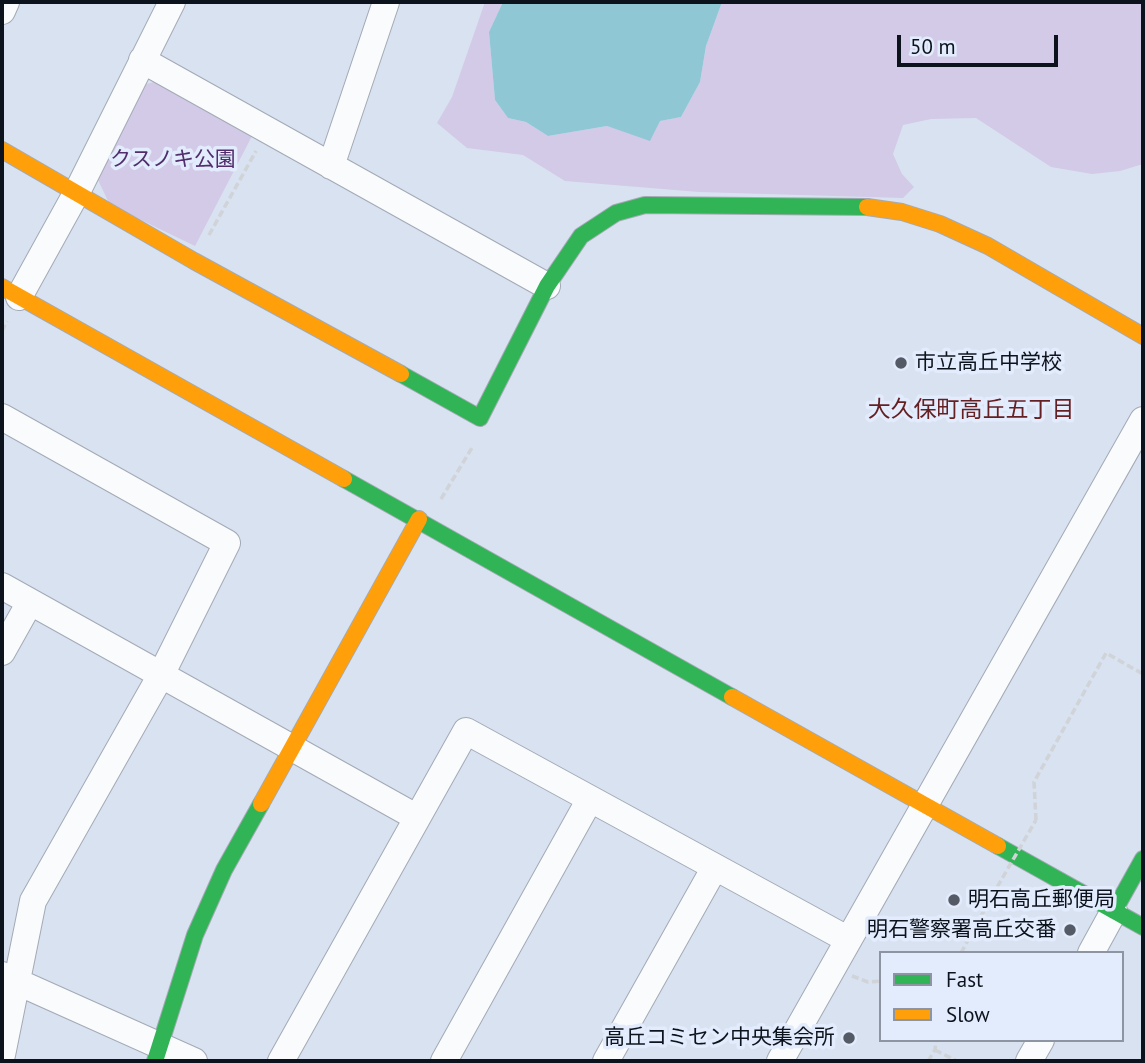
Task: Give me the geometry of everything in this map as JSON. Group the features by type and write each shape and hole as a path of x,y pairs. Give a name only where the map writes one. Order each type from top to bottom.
{"street":[{"path":"2,11 6,2"},
{"path":"172,2 77,192 10,292 1143,927"},
{"path":"331,166 386,2"},
{"path":"142,60 547,286"},
{"path":"2,150 194,261 480,418 547,286 582,236 616,212 645,205 861,206 902,212 940,224 988,246 1143,336"},
{"path":"2,417 227,543 161,674 33,901 8,979 2,1055"},
{"path":"780,1061 1143,420"},
{"path":"157,1053 195,934 224,870 419,519"},
{"path":"2,586 416,817"},
{"path":"2,652 30,602"},
{"path":"281,1061 466,731 847,939"},
{"path":"444,1061 590,799"},
{"path":"1092,951 1143,859"},
{"path":"606,1061 715,867"},
{"path":"8,979 157,1053 194,1061"},
{"path":"1030,1061 1040,1042"}],"path":[{"path":"194,261 268,131"},
{"path":"419,519 439,502 480,433 480,418"},
{"path":"962,951 1036,820 1034,782 1106,653 1143,674"},
{"path":"928,1061 936,1042"},
{"path":"935,1049 957,1061"}],"green space":[{"path":"485,2 503,2 489,32 495,100 508,118 526,122 548,136 607,126 649,140 659,121 681,117 700,82 706,46 722,2 1143,2 1143,164 1120,171 1092,174 1051,167 976,118 931,119 903,125 893,154 902,174 914,187 903,198 699,192 565,181 523,155 467,148 437,123 452,97"},
{"name":"クスノキ公園","path":"161,80 252,136 195,246 110,205 98,180 143,85"}],"water":[{"path":"503,2 722,2 706,46 700,82 681,117 660,121 650,141 607,126 548,136 526,122 508,118 495,100 489,32"}],"traffic: fast":[{"path":"401,374 480,418 547,286 581,236 616,213 645,205 867,207"},
{"path":"344,479 732,697"},
{"path":"155,1061 195,935 224,870 261,804"},
{"path":"998,846 1143,927"},
{"path":"1114,911 1143,859"}],"traffic: slow":[{"path":"2,150 194,261 401,374"},
{"path":"867,207 902,212 940,224 988,246 1143,336"},
{"path":"2,287 344,479"},
{"path":"261,804 419,519"},
{"path":"732,697 998,846"}],"place":[{"name":"市立高丘中学校","path":"901,363"},
{"name":"明石高丘郵便局","path":"954,900"},
{"name":"明石警察署高丘交番","path":"1070,930"},
{"name":"高丘コミセン中央集会所","path":"849,1038"}],"district":[{"name":"大久保町高丘五丁目","path":"971,410"}]}
